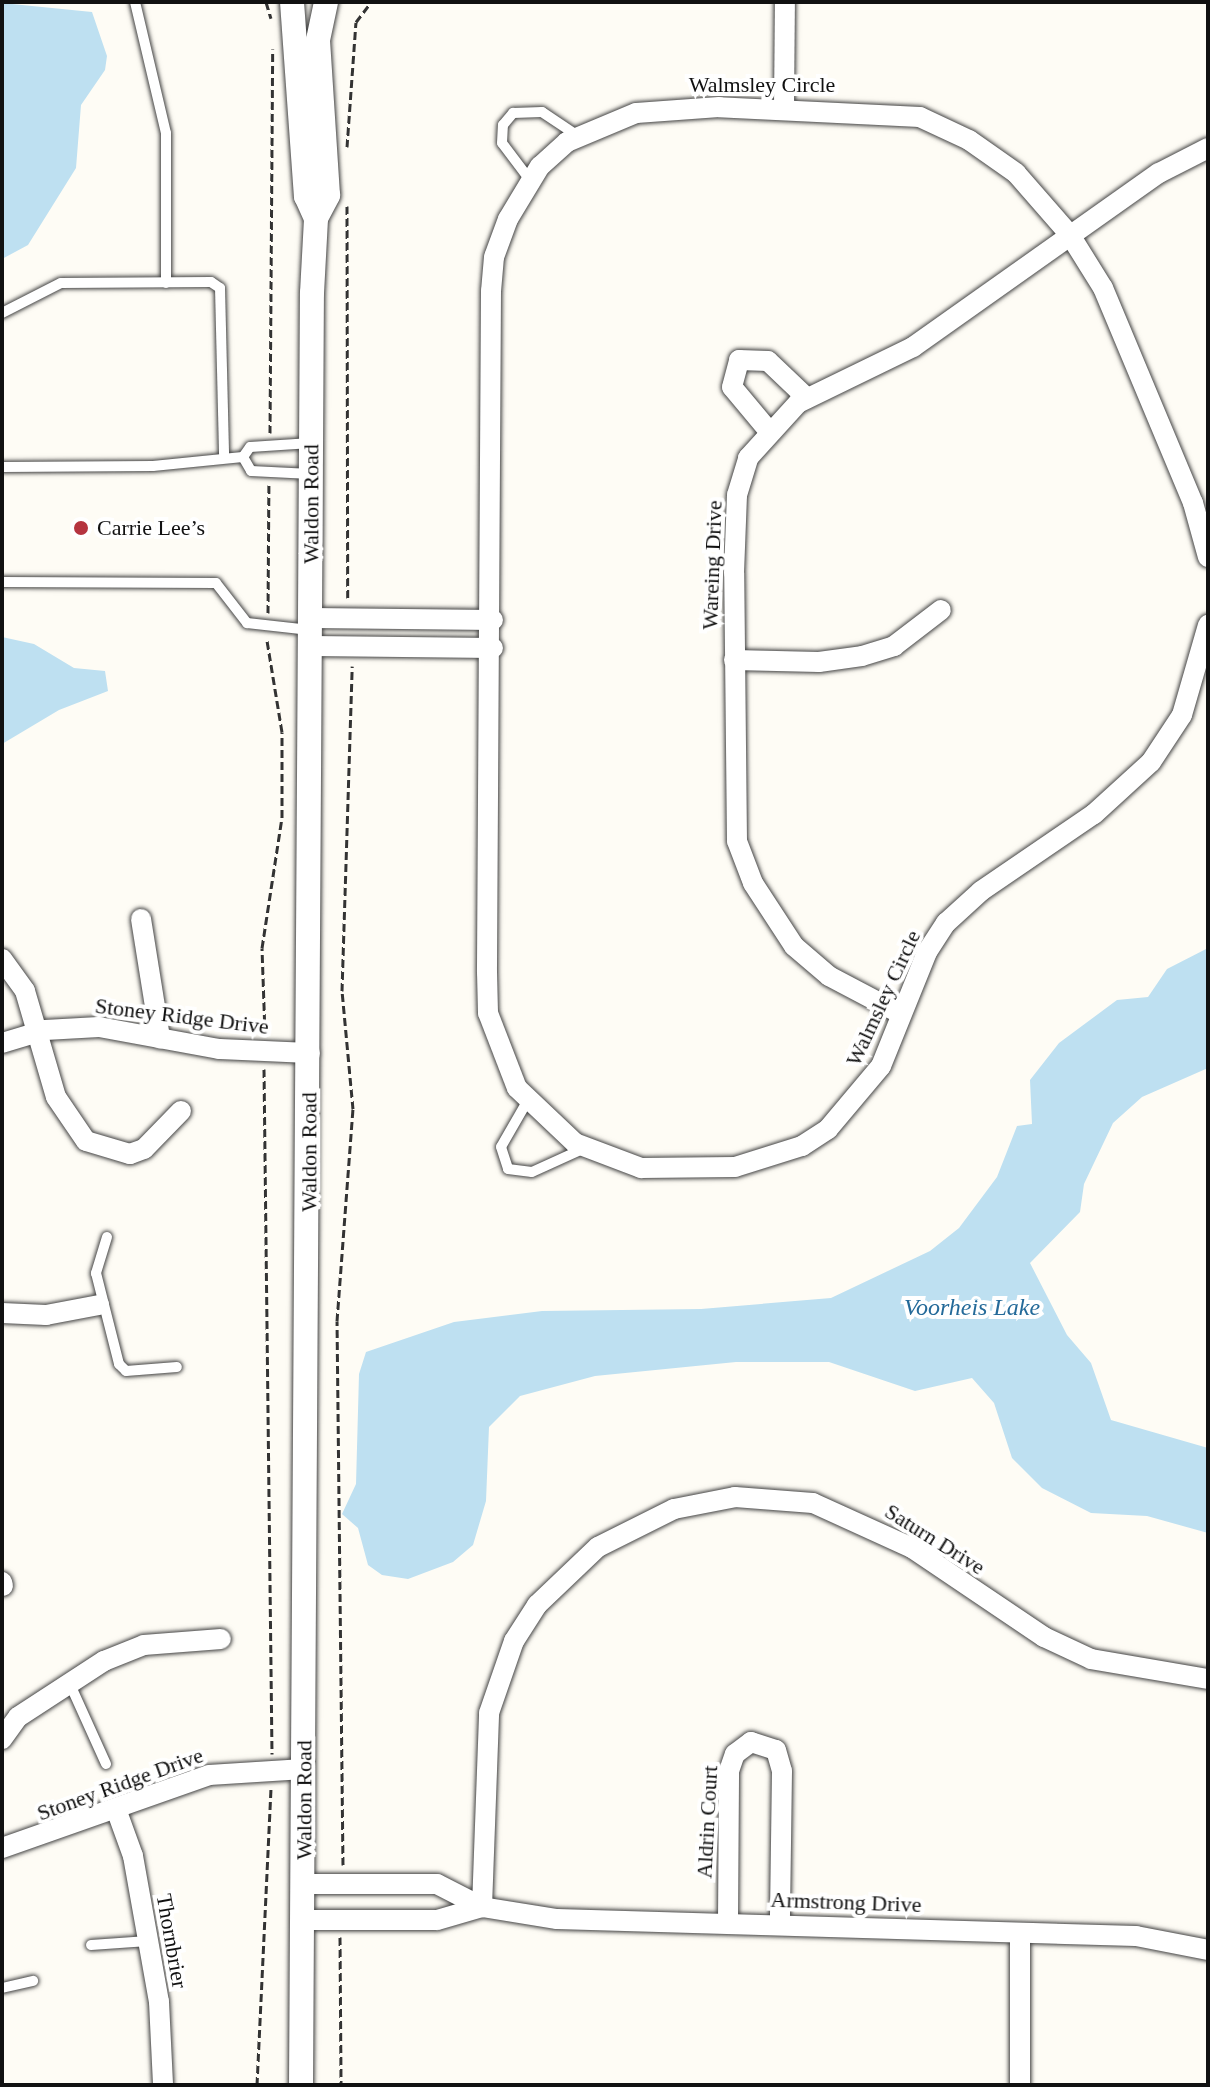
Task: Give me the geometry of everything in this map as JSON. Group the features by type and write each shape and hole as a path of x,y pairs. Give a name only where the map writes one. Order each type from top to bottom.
{"street":[{"name":"Waldon Road","path":"292,2 306,196 316,218 311,443 310,1053 301,2085"},
{"name":"Waldon Road","path":"316,218 328,195 318,40 326,2"},
{"path":"784,108 785,2"},
{"name":"Walmsley Circle","path":"1208,557 1155,407 1103,288 1070,235 1016,173 969,140 920,117 784,108 636,113 578,136 530,180 494,257 491,291 493,648 488,1013 502,1061 528,1100 585,1148 641,1168 693,1171 735,1167 802,1146 847,1113 870,1085 946,923 981,891 1094,814 1151,762 1182,715 1208,625"},
{"name":"Wareing Drive","path":"901,1014 829,976 794,946 753,883 737,841 734,660 737,495 748,458 768,430 807,398 913,347 1070,235 1208,148"},
{"path":"768,430 732,387 739,360 768,361 807,398"},
{"path":"734,660 819,662 862,656 894,646 941,610"},
{"path":"312,632 349,619 493,620"},
{"path":"312,632 352,647 493,648"},
{"path":"141,919 160,1038"},
{"path":"2,959 25,991 56,1097 86,1141 130,1154 144,1149 181,1111"},
{"name":"Stoney Ridge Drive","path":"2,1043 38,1032 99,1027 265,1052 310,1053"},
{"path":"2,1313 46,1315 99,1305"},
{"name":"Saturn Drive","path":"482,1907 489,1713 514,1641 537,1605 598,1547 674,1509 735,1497 813,1503 912,1548 1044,1637 1091,1659 1208,1679"},
{"path":"2,1739 18,1717 69,1682 144,1645 221,1639"},
{"name":"Aldrin Court","path":"728,1922 729,1771 735,1754 751,1742 776,1750 782,1771 780,1922"},
{"name":"Stoney Ridge Drive","path":"2,1848 209,1775 304,1769"},
{"name":"Thornbrier","path":"116,1809 133,1856 148,1941 163,2084"},
{"name":"Armstrong Drive","path":"303,1884 437,1884 482,1907 557,1919 780,1922 1020,1934 1136,1936 1208,1950"},
{"name":"Armstrong Drive","path":"303,1920 437,1920 482,1907"},
{"path":"1020,1934 1020,2085"}],"lane":[{"path":"135,2 166,133 166,283"},
{"path":"530,180 502,143 503,125 513,113 542,112 578,136"},
{"path":"2,313 61,283 211,282 225,298 224,457"},
{"path":"243,457 250,447 270,443 311,443"},
{"path":"2,467 153,466 243,457"},
{"path":"243,457 251,471 311,474"},
{"path":"2,582 216,583 247,623 312,632"},
{"path":"528,1100 501,1147 508,1169 532,1172 585,1148"},
{"path":"107,1237 96,1263 99,1305 121,1369 177,1367"},
{"path":"69,1682 106,1764"},
{"path":"91,1945 148,1941"},
{"path":"2,1988 33,1981"}],"path":[{"path":"266,2 272,23"},
{"path":"345,157 356,22 371,2"},
{"path":"270,443 272,44"},
{"path":"347,203 349,619"},
{"path":"257,2085 272,1769 262,948 282,818 282,732 266,628 269,472"},
{"path":"342,1884 345,1668 335,1537 342,1412 337,1321 353,1109 342,991 352,647"},
{"path":"341,1920 341,2085"}],"water":[{"path":"2,3 92,12 107,56 105,70 81,105 76,168 28,245 2,259"},
{"path":"2,637 34,644 74,668 105,671 108,691 59,710 2,744"},
{"name":"Voorheis Lake","path":"1208,948 1208,1068 1142,1097 1113,1123 1084,1184 1080,1212 1030,1263 1067,1335 1091,1363 1111,1420 1208,1448 1208,1533 1147,1516 1091,1513 1042,1488 1012,1458 994,1403 972,1378 915,1391 829,1362 736,1362 595,1376 520,1396 489,1427 486,1501 473,1545 453,1562 408,1579 382,1575 368,1565 358,1528 342,1514 356,1484 359,1374 366,1352 454,1322 542,1311 701,1309 831,1298 930,1251 959,1228 997,1177 1017,1126 1032,1124 1030,1080 1059,1043 1117,1000 1148,997 1167,969"}],"place":[{"name":"Carrie Lee’s","path":"81,528"}]}
